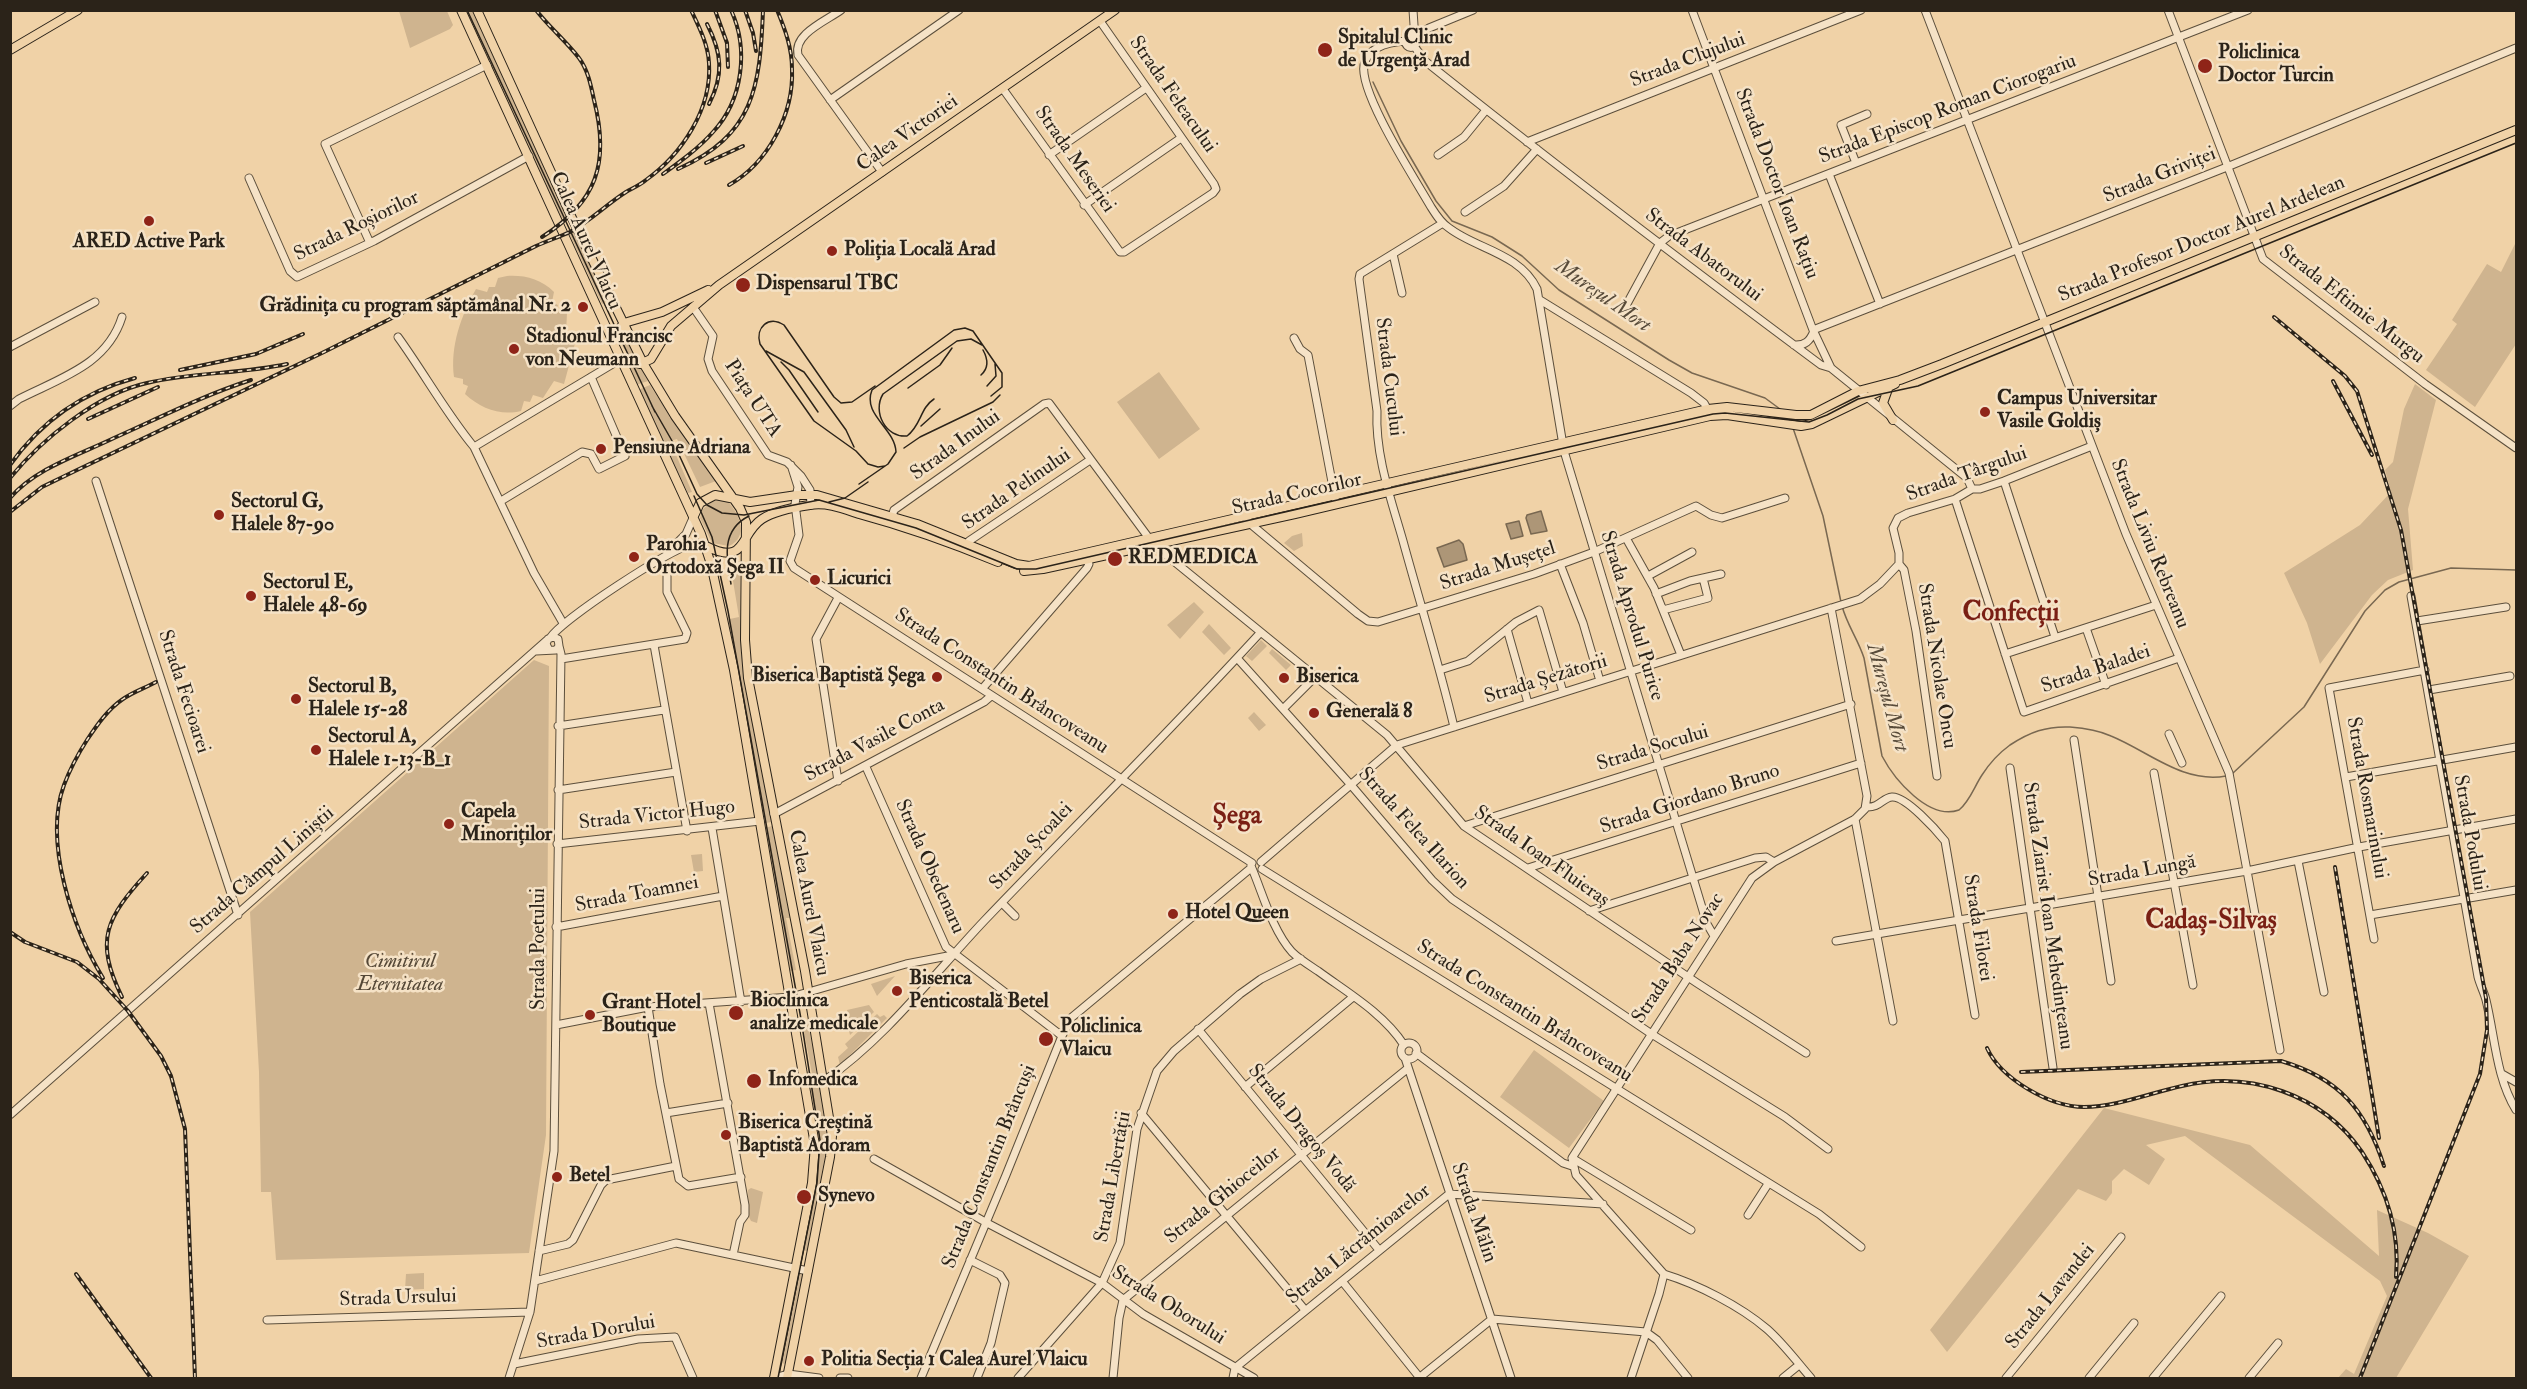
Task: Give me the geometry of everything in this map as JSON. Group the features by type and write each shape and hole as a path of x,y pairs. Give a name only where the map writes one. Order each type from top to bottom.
{"main road":[{"path":"10,50 78,10"},
{"name":"Calea Aurel Vlaicu","path":"461,10 706,546 734,670 815,1145 812,1183 774,1378"},
{"name":"Calea Aurel Vlaicu","path":"477,10 574,221 643,363 675,416 744,515 747,538 746,658 831,1119 831,1148 788,1376"},
{"name":"Calea Victoriei","path":"643,363 654,355 671,326 716,287 1115,10"},
{"name":"Strada Profesor Doctor Aurel Ardelean","path":"1858,391 1900,380 2517,130"},
{"name":"Calea Victoriei","path":"624,323 662,312 716,287"},
{"path":"614,343 624,323"},
{"path":"621,358 643,363"},
{"name":"Strada Profesor Doctor Aurel Ardelean","path":"1866,398 1900,380"},
{"path":"1888,388 1884,393 1883,403 1893,420"},
{"name":"Strada Cocorilor","path":"1767,416 1814,414 1858,391"},
{"name":"Strada Cocorilor","path":"747,538 754,525 763,518 810,495 822,495 1024,566 1087,557 1727,407 1804,425 1819,421 1866,398"},
{"path":"693,518 698,506 706,498 717,495 732,497"},
{"name":"Strada Cocorilor","path":"732,497 750,502 796,501 891,519"},
{"path":"706,546 720,553 729,553 738,549 747,538"}],"street":[{"path":"842,10 803,37 796,49 801,61 882,172"},
{"path":"830,100 959,10"},
{"path":"1411,39 1413,10"},
{"path":"1473,10 1429,28 1411,39 1386,44 1369,54 1364,66 1365,83 1425,197 1443,223 1453,231 1509,260 1533,281 1540,300 1702,400 1709,412"},
{"name":"Strada Doctor Ioan Rațiu","path":"1692,10 1814,330 1831,368"},
{"name":"Strada Clujului","path":"1527,142 1862,10"},
{"name":"Strada Liviu Rebreanu","path":"1925,10 2091,446 2156,605 2229,773 2280,1050"},
{"name":"Strada Eftimie Murgu","path":"2168,10 2262,256 2269,264 2426,384 2517,448"},
{"name":"Strada Episcop Roman Ciorogariu","path":"1660,243 1669,236 2248,10"},
{"name":"Strada Feleacului","path":"1100,21 1216,189 1124,252 1118,251"},
{"name":"Strada Abatorului","path":"1411,39 1409,47 1414,46 1425,61 1486,110 1794,345 1823,366 1831,368 1967,478 1972,489"},
{"name":"Strada Griviței","path":"1794,345 1809,341 1814,330 2228,167 2517,48"},
{"path":"370,243 325,144 487,65"},
{"path":"1049,154 1146,88"},
{"name":"Strada Meseriei","path":"1003,89 1118,251"},
{"path":"1438,155 1464,136 1486,110"},
{"path":"1856,163 1841,125 1867,114"},
{"path":"1084,205 1180,138"},
{"path":"1465,212 1504,186 1536,149"},
{"name":"Strada Roșiorilor","path":"249,178 290,271 295,276 305,275 370,243 529,156"},
{"path":"1829,174 1880,304"},
{"path":"1402,293 1393,254 1443,223"},
{"path":"1622,313 1660,243"},
{"name":"Strada Cucului","path":"1393,254 1360,274 1359,279 1377,411 1376,428 1388,488 1454,727"},
{"name":"Strada Aprodul Purice","path":"1540,300 1563,447 1707,924 1714,936"},
{"path":"10,346 95,302"},
{"name":"Piața UTA","path":"693,307 713,336 708,359 718,381 768,455 791,465"},
{"path":"10,406 19,399 84,366 102,353 117,331 122,317"},
{"path":"398,337 426,375 461,433 474,447 534,573 562,623"},
{"path":"1294,338 1300,349 1308,355 1335,500"},
{"path":"605,367 612,358 614,343"},
{"path":"474,447 621,358"},
{"path":"501,501 582,452 591,454 600,469 625,456 591,377"},
{"name":"Strada Ioan Fluieraș","path":"1047,403 1152,542 1398,745 1464,826 1806,1053"},
{"name":"Strada Inului","path":"891,519 894,510 1047,403"},
{"name":"Strada Târgului","path":"1899,564 1899,553 1893,528 1897,520 1908,513 1955,499 1972,489 1980,489 2004,481 2091,446"},
{"name":"Strada Pelinului","path":"966,546 1090,460"},
{"path":"791,465 808,487 811,505"},
{"path":"791,465 798,483 796,501"},
{"name":"Strada Fecioarei","path":"96,481 238,915"},
{"path":"2004,481 2055,637"},
{"name":"Strada Mușețel","path":"1246,520 1368,621 1378,622 1594,552 1696,506 1711,515 1722,518 1785,498"},
{"path":"1955,499 2005,654 2156,605"},
{"name":"Strada Constantin Brâncoveanu","path":"796,501 799,537 790,563 798,572 1256,867 1819,1214 1861,1247"},
{"path":"662,558 686,534 693,518"},
{"path":"1626,538 1648,576 1681,655"},
{"path":"662,558 694,544 706,546"},
{"path":"1648,576 1692,552"},
{"path":"982,689 1087,568 1087,557"},
{"path":"549,644 560,663 682,641 687,633 667,592 667,575 662,558"},
{"name":"Strada Câmpul Liniștii","path":"10,1115 536,651 540,644 549,644 562,623 662,558"},
{"path":"1560,564 1583,623 1600,681"},
{"name":"Strada Șezătorii","path":"1398,745 1843,605 1869,593 1899,564"},
{"name":"Strada Nicolae Oncu","path":"1899,564 1904,570 1916,631 1937,776"},
{"path":"1656,594 1721,574"},
{"path":"1663,610 1708,598 1703,578"},
{"name":"Strada Podului","path":"2411,596 2478,977 2486,996 2495,1052 2517,1110"},
{"path":"838,598 816,639 838,781"},
{"path":"2417,621 2506,607"},
{"path":"1831,608 1867,796 1866,807 1858,816 1893,1021"},
{"path":"1440,670 1476,656 1507,629 1539,610 1563,692"},
{"name":"Strada Poetului","path":"509,1378 530,1312 555,1151 559,644 562,623"},
{"path":"2086,628 2106,684"},
{"path":"1507,629 1528,703"},
{"name":"Strada Școalei","path":"824,1081 867,1047 952,954 1260,633"},
{"path":"555,638 559,644 556,650 549,644 555,638"},
{"path":"654,645 687,831"},
{"name":"Strada Baladei","path":"2005,654 2024,712 2179,658"},
{"name":"Strada Felea Ilarion","path":"1237,658 1351,785 1432,880 1452,899 1650,1034 1785,1117 1828,1149"},
{"name":"Strada Rosmarinului","path":"2374,939 2329,688 2425,670"},
{"path":"2428,690 2510,676"},
{"path":"1283,709 1315,677"},
{"name":"Strada Vasile Conta","path":"774,814 984,702 991,696"},
{"name":"Strada Socului","path":"1464,826 1851,704"},
{"path":"558,726 664,710"},
{"path":"2169,734 2182,763"},
{"path":"2074,740 2111,981"},
{"name":"Strada Constantin Brâncuși","path":"921,1378 1071,1018 1256,867 1398,745"},
{"path":"2346,777 2517,747"},
{"name":"Strada Giordano Bruno","path":"1528,868 1862,764"},
{"name":"Strada Obedenaru","path":"866,766 946,947 952,954 1062,1036"},
{"name":"Strada Ziarist Ioan Mehedințeanu","path":"2010,768 2053,1068"},
{"path":"558,790 676,772"},
{"path":"2154,773 2193,985"},
{"name":"Strada Filotei","path":"1866,807 1876,807 1890,798 1897,798 1930,824 1947,846 1975,1015"},
{"name":"Strada Baba Novac","path":"1572,1162 1650,1034 1752,878 1774,862 1858,816"},
{"name":"Strada Lungă","path":"1836,941 2247,871 2359,847 2517,819"},
{"name":"Strada Victor Hugo","path":"557,844 760,821"},
{"path":"712,828 741,1002"},
{"path":"1589,911 1755,858 1766,857 1774,862"},
{"path":"2298,861 2324,992"},
{"path":"1256,867 1257,882 1291,951 1385,1022 1404,1045"},
{"path":"2370,915 2517,890"},
{"name":"Strada Toamnei","path":"556,927 723,896"},
{"path":"1002,903 1015,916"},
{"path":"556,1025 648,1007 791,997 906,964 952,954"},
{"name":"Strada Libertății","path":"1018,1378 1102,1283 1120,1243 1126,1213 1132,1150 1141,1113 1154,1078 1162,1065 1198,1029 1247,988 1301,959"},
{"path":"1245,1087 1353,997"},
{"path":"709,1003 741,1177 745,1215 740,1222 733,1254"},
{"path":"648,1007 679,1179 688,1186 741,1177"},
{"name":"Strada Dragoș Vodă","path":"1198,1029 1378,1250"},
{"path":"1404,1045 1414,1046 1416,1053 1563,1163 1572,1162 1691,1230"},
{"path":"1404,1045 1401,1052 1405,1058 1412,1058 1416,1053"},
{"name":"Strada Mălin","path":"1405,1058 1511,1378"},
{"name":"Strada Ghioceilor","path":"1123,1300 1407,1069"},
{"path":"2502,1074 2517,1082"},
{"path":"666,1113 728,1103"},
{"path":"1141,1113 1305,1310"},
{"name":"Strada Oborului","path":"874,1159 987,1223 1102,1283 1123,1300 1254,1378"},
{"path":"1572,1162 1576,1175 1664,1274 1691,1284 1757,1322 1773,1335 1810,1378"},
{"path":"539,1251 568,1244 573,1240 601,1185 606,1180 676,1166"},
{"path":"1749,1215 1768,1184"},
{"name":"Strada Lăcrămioarelor","path":"1235,1368 1449,1194 1603,1204"},
{"name":"Strada Lavandei","path":"2006,1378 2121,1237"},
{"path":"535,1281 676,1243 808,1271"},
{"path":"970,1260 1000,1275 1005,1283 991,1343 977,1378"},
{"path":"1631,1378 1664,1274"},
{"path":"1342,1281 1420,1378 1492,1319 1646,1332 1657,1341 1688,1378"},
{"path":"2153,1378 2222,1296"},
{"path":"1113,1378 1123,1300"},
{"name":"Strada Ursului","path":"267,1320 530,1312"},
{"path":"2089,1378 2134,1323"},
{"name":"Strada Dorului","path":"514,1364 638,1339 675,1337 693,1378"},
{"path":"2249,1378 2278,1343"},
{"path":"1783,1378 1800,1365"},
{"path":"1233,1378 1235,1368"},
{"path":"774,1378 788,1376 819,1378"},
{"path":"840,1378 848,1378"}],"green space":[{"path":"399,11 447,11 453,25 450,29 410,48"},
{"path":"464,11 472,11 567,216 561,219"},
{"path":"574,230 608,300 602,304 569,233"},
{"path":"2516,242 2516,344 2475,407 2426,370 2457,324 2452,320 2487,264 2501,272"},
{"name":"Stadionul Francisc von Neumann","path":"507,276 532,279 544,284 554,292 552,302 558,305 556,310 567,313 566,333 577,336 564,384 554,381 543,398 533,395 530,402 524,401 521,411 506,413 484,407 465,394 468,386 463,384 463,379 454,377 453,365 458,332 476,289 487,292 489,287 495,287 498,278"},
{"path":"623,330 636,357 628,353 621,343"},
{"path":"628,365 640,367 648,381 636,385"},
{"path":"1159,372 1200,429 1159,459 1117,402"},
{"path":"2415,384 2436,400 2408,509 2413,570 2388,580 2372,595 2320,664 2307,623 2284,573 2360,525 2391,492 2385,470 2393,462 2404,409"},
{"path":"650,385 716,481 700,487 677,439 670,441 692,492 688,493 638,390"},
{"path":"714,499 728,502 739,519 741,531 739,537 729,546 712,543 700,518 702,510"},
{"path":"1302,533 1303,546 1294,551 1284,543 1292,536"},
{"path":"740,561 743,662 772,822 765,823 725,620 739,617 730,563"},
{"path":"1194,602 1204,612 1180,639 1167,625"},
{"path":"1209,624 1231,648 1224,655 1202,632"},
{"path":"1261,640 1267,646 1252,661 1246,656"},
{"path":"1272,649 1291,665 1286,670 1269,653"},
{"name":"Cimitirul Eternitatea","path":"534,660 549,666 546,1135 529,1253 276,1260 271,1192 261,1192 259,1072 250,912"},
{"path":"1254,712 1266,725 1259,731 1248,718"},
{"path":"772,826 790,918 786,918 796,970 790,971 765,828"},
{"path":"702,854 703,871 694,872 691,855"},
{"path":"895,976 877,996 871,984"},
{"path":"869,1005 874,1012 850,1035 847,1010"},
{"path":"877,1014 887,1018 840,1065 838,1057 848,1048 845,1044"},
{"path":"807,1020 823,1096 828,1140 807,1251 801,1250 819,1140 808,1075 812,1074 802,1021"},
{"path":"1534,1050 1604,1101 1569,1148 1500,1097"},
{"path":"2104,1108 2250,1145 2379,1256 2377,1210 2428,1233 2469,1256 2396,1378 2338,1378 2346,1369 2354,1374 2387,1296 2380,1281 2185,1136 2146,1145 2165,1159 2149,1185 2124,1169 2112,1181 2112,1193 2106,1201 2078,1189 1947,1352 1930,1330"},
{"path":"751,1188 763,1192 757,1223 751,1221 749,1217 748,1190"},
{"path":"797,1272 804,1273 786,1364 780,1363"},
{"path":"424,1273 424,1289 405,1290 406,1274"}],"shaded area":[{"path":"1541,511 1547,531 1531,534 1527,515"},
{"path":"1519,521 1523,536 1511,539 1506,524"},
{"path":"1459,540 1463,544 1467,560 1444,567 1437,548"}],"waterway":[{"name":"Mureșul Mort","path":"1373,82 1401,141 1436,201 1452,221 1492,237 1522,256 1559,290 1669,360 1692,373 1765,398 1780,409"},
{"name":"Mureșul Mort","path":"1793,428 1823,516 1841,602"},
{"name":"Mureșul Mort","path":"2233,773 2304,707 2365,611 2385,590 2399,582 2451,568 2516,570"},
{"name":"Mureșul Mort","path":"1842,606 1864,658 1882,756 1895,776 1914,796 1936,809 1948,812 1959,810 1994,759 2010,745 2038,731 2053,728 2070,727 2096,731 2125,742 2180,771 2210,777 2226,776"}],"tram line":[{"path":"467,10 655,412"},
{"path":"652,406 675,446 697,494 707,505 722,513 744,515 819,500 916,528 1017,569 1036,569 1713,414 1725,413 1809,422 1858,399 1918,386 2516,143"},
{"path":"875,386 852,402 841,403 834,397 784,325 773,321 764,324 761,328 760,344 814,421 856,451 868,464 878,467 885,466"},
{"path":"859,484 888,464 896,452 894,443 871,407 872,390 954,330 965,328 973,331 1002,373 1002,387 991,396"},
{"path":"934,399 907,436 893,433 880,416 879,408 883,394 957,341 971,339 982,345"},
{"path":"908,388 940,365 952,348"},
{"path":"981,375 987,363 983,350"},
{"path":"766,351 804,372 846,430 854,447"},
{"path":"781,362 818,412"},
{"path":"987,386 996,376 995,364"},
{"path":"904,448 920,437 993,402 1000,395"},
{"path":"921,426 940,409"},
{"path":"829,502 845,498 868,482"},
{"path":"694,496 712,537 728,611 801,1019 820,1140 817,1183 778,1378"},
{"path":"731,584 727,554 730,537 740,522 749,516"}],"railway":[{"path":"536,10 574,52 585,68 599,123 600,143 595,179 587,195 576,210 542,237"},
{"path":"10,512 42,487 324,352 536,246 570,232 644,182 683,144 700,113 705,97 709,80 707,49 691,10"},
{"path":"715,10 727,43 728,67"},
{"path":"663,174 708,138 731,105 737,90 741,57 737,25 731,10"},
{"path":"745,10 756,51"},
{"path":"678,169 703,156 723,141 738,124 748,106 755,86 759,63 763,10"},
{"path":"729,185 743,176 767,150 776,136 788,103 791,86 791,54 777,10"},
{"path":"707,24 716,45 719,64 717,83 709,104"},
{"path":"706,163 743,146"},
{"path":"2274,317 2345,376 2357,391 2401,530 2486,998 2487,1030 2480,1074 2360,1378"},
{"path":"180,370 256,354 303,334"},
{"path":"10,478 38,448 72,420 109,397 128,389 164,379 287,364"},
{"path":"10,465 36,434 65,410 98,391 135,378"},
{"path":"10,498 32,478 59,463 199,400 251,380"},
{"path":"2333,381 2372,455"},
{"path":"88,419 158,387"},
{"path":"103,978 81,935 64,884 59,858 58,808 72,767 99,723 123,699 156,682"},
{"path":"2335,867 2379,1138"},
{"path":"122,997 108,960 109,930 122,903 147,873"},
{"path":"10,932 25,942 77,962 99,979 128,1011 161,1056 171,1076 185,1129 195,1378"},
{"path":"1987,1048 2003,1070 2028,1089 2042,1097 2071,1106 2108,1105 2182,1086 2233,1081 2282,1091 2305,1101 2327,1115 2346,1132 2371,1166 2385,1196 2394,1227 2396,1277"},
{"path":"2021,1072 2281,1061 2319,1077 2348,1099 2368,1128 2384,1166"},
{"path":"76,1274 151,1378"}],"place":[{"name":"Spitalul Clinic de Urgență Arad","path":"1325,50"},
{"name":"Policlinica Doctor Turcin","path":"2205,66"},
{"name":"ARED Active Park","path":"149,221"},
{"name":"Poliția Locală Arad","path":"832,251"},
{"name":"Dispensarul TBC","path":"743,285"},
{"name":"Grădinița cu program săptămânal Nr. 2","path":"583,307"},
{"name":"Stadionul Francisc von Neumann","path":"514,349"},
{"name":"Campus Universitar Vasile Goldiș","path":"1985,412"},
{"name":"Pensiune Adriana","path":"601,449"},
{"name":"Sectorul G, Halele 87-90","path":"219,515"},
{"name":"Parohia Ortodoxă Șega II","path":"634,557"},
{"name":"REDMEDICA","path":"1115,559"},
{"name":"Licurici","path":"815,580"},
{"name":"Sectorul E, Halele 48-69","path":"251,596"},
{"name":"Biserica Baptistă Șega","path":"937,677"},
{"name":"Biserica","path":"1284,678"},
{"name":"Sectorul B, Halele 15-28","path":"296,699"},
{"name":"Generală 8","path":"1314,713"},
{"name":"Sectorul A, Halele 1-13-B_1","path":"316,750"},
{"name":"Capela Minoriților","path":"449,824"},
{"name":"Hotel Queen","path":"1173,914"},
{"name":"Biserica Penticostală Betel","path":"897,991"},
{"name":"Bioclinica analize medicale","path":"736,1013"},
{"name":"Grant Hotel Boutique","path":"590,1015"},
{"name":"Policlinica Vlaicu","path":"1046,1039"},
{"name":"Infomedica","path":"754,1081"},
{"name":"Biserica Creștină Baptistă Adoram","path":"726,1135"},
{"name":"Betel","path":"557,1177"},
{"name":"Synevo","path":"804,1197"},
{"name":"Politia Secția 1 Calea Aurel Vlaicu","path":"809,1361"}],"district":[{"name":"Confecții","path":"2011,614"},
{"name":"Șega","path":"1237,817"},
{"name":"Cadaș-Silvaș","path":"2211,922"}]}
